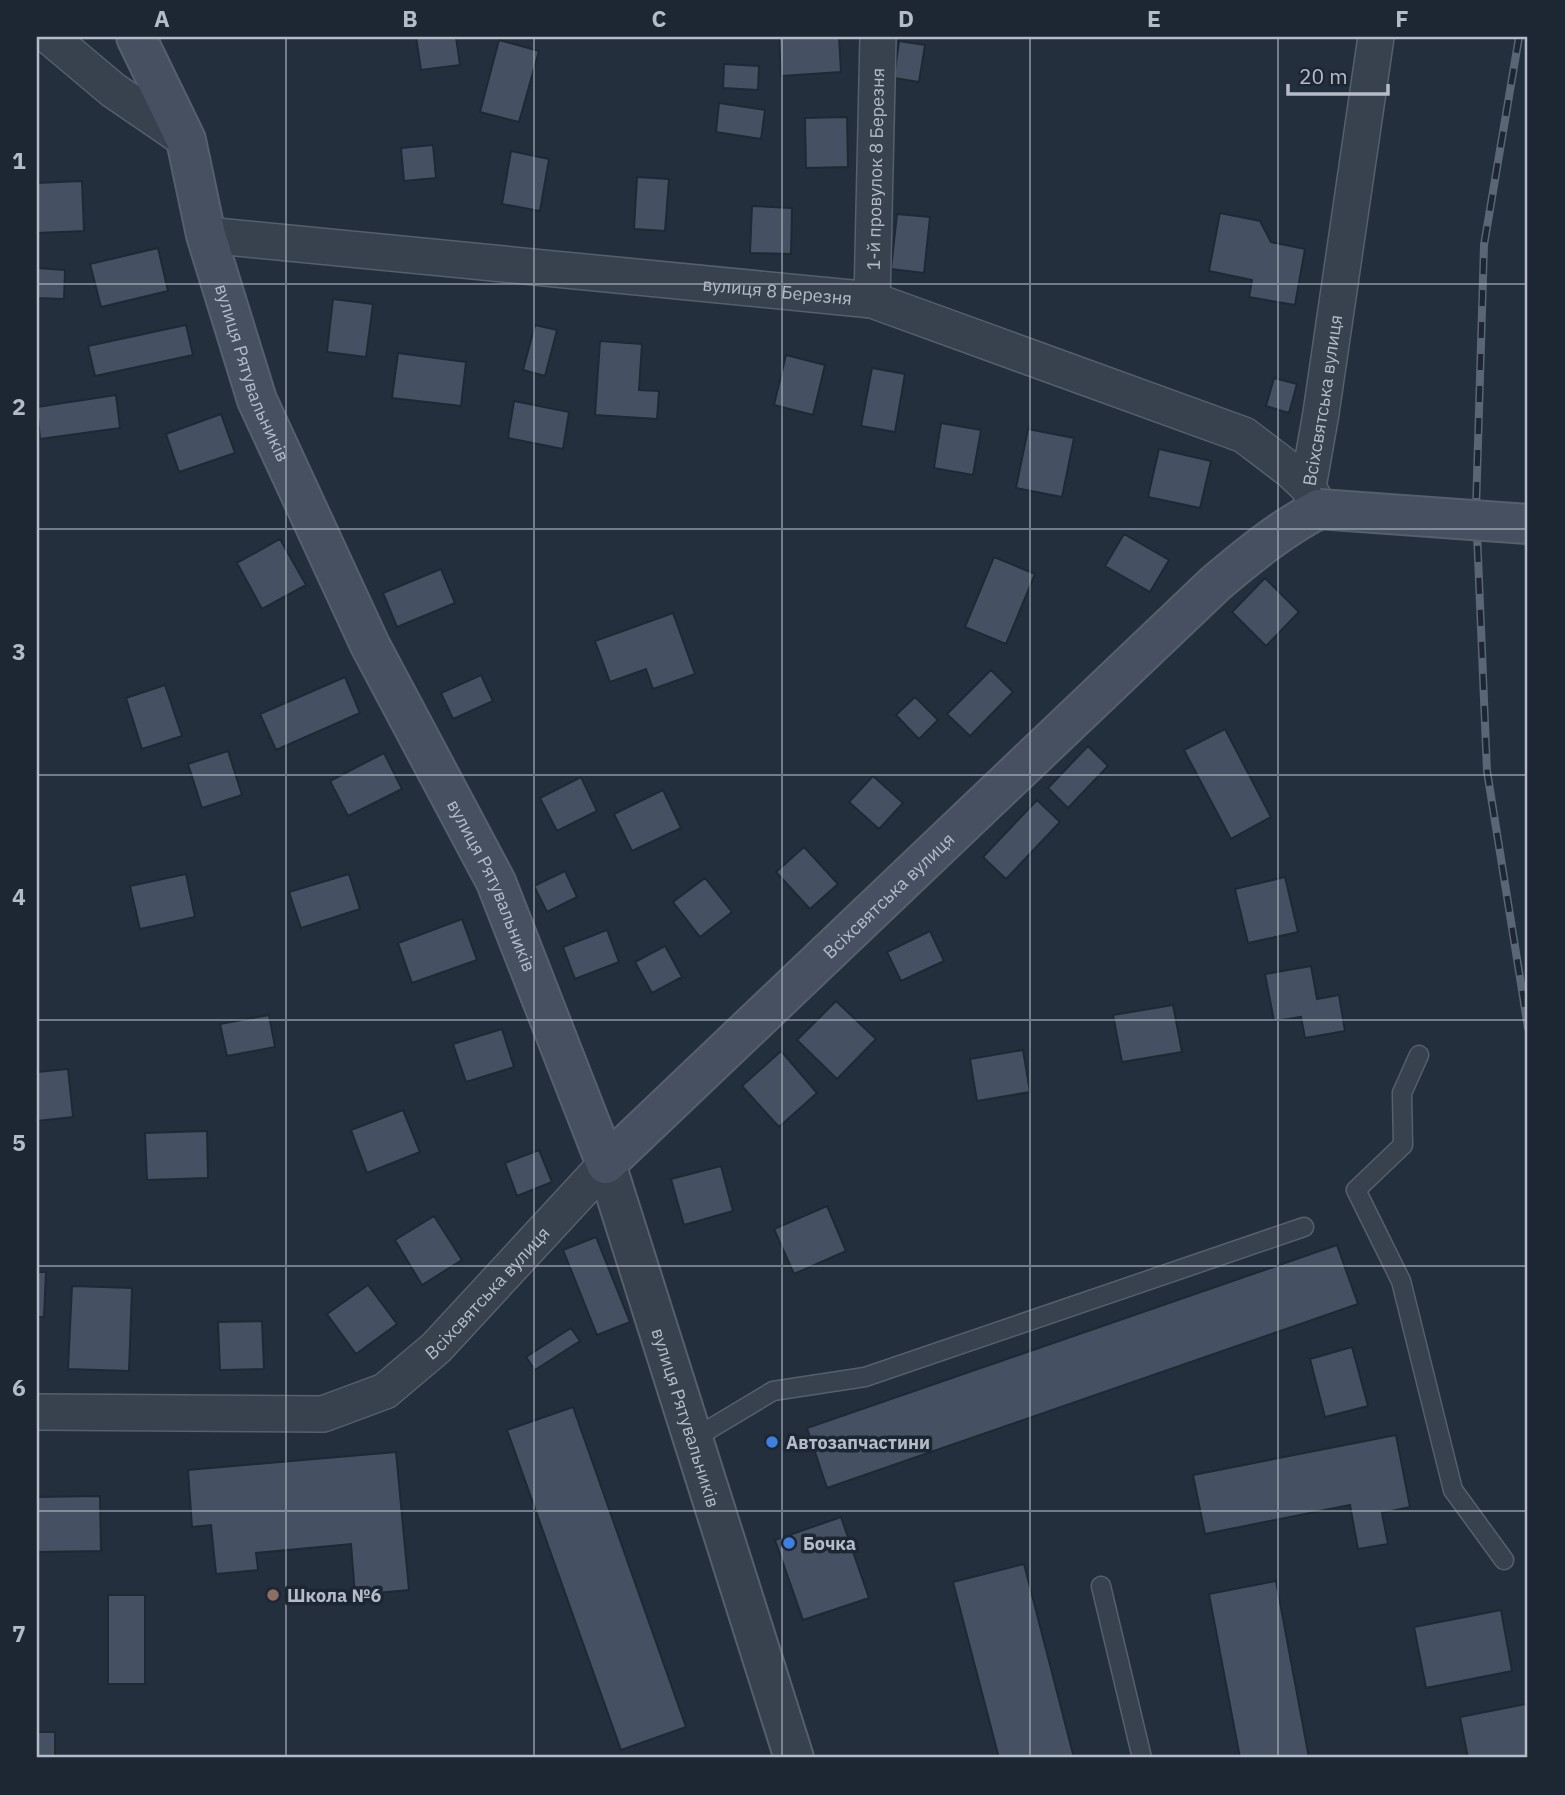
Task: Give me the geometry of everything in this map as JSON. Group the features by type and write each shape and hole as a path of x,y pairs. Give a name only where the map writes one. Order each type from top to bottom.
{"main road":[{"name":"вулиця Рятувальників","path":"136,37 186,139 206,235 257,400 370,645 496,882 607,1164"},
{"path":"1314,498 1528,524"},
{"name":"Всіхсвятська вулиця","path":"607,1164 1216,583 1257,548 1291,524 1314,498"}],"street":[{"path":"50,37 113,90 186,139"},
{"name":"1-й провулок 8 Березня","path":"872,300 878,37"},
{"name":"Всіхсвятська вулиця","path":"1314,498 1321,412 1376,37"},
{"name":"вулиця 8 Березня","path":"206,235 872,300 1244,435 1290,470 1314,498"},
{"name":"Всіхсвятська вулиця","path":"37,1412 323,1414 385,1391 436,1348 607,1164"},
{"name":"вулиця Рятувальників","path":"607,1164 794,1758"}],"lane":[{"path":"1419,1055 1402,1093 1404,1145 1356,1190 1401,1281 1454,1490 1504,1560"},
{"path":"693,1438 773,1391 865,1377 1304,1227"},
{"path":"1101,1586 1142,1758"}],"building":[{"path":"416,37 456,37 460,65 421,70"},
{"path":"779,37 839,37 841,72 781,76"},
{"path":"499,40 539,51 519,122 480,112"},
{"path":"899,41 925,45 919,82 894,78"},
{"path":"724,64 759,66 758,90 723,88"},
{"path":"719,103 765,110 761,139 716,132"},
{"path":"847,117 848,167 806,168 805,118"},
{"path":"433,145 436,178 404,181 401,148"},
{"path":"511,151 549,159 540,211 502,204"},
{"path":"637,177 669,179 665,231 634,229"},
{"path":"82,181 84,231 37,233 37,183"},
{"path":"752,206 792,208 791,254 750,253"},
{"path":"1220,213 1260,221 1271,242 1305,249 1295,305 1249,297 1252,280 1209,271"},
{"path":"897,214 930,217 924,273 891,269"},
{"path":"158,248 168,291 101,307 90,264"},
{"path":"37,268 65,270 64,299 37,298"},
{"path":"333,299 373,304 366,357 327,352"},
{"path":"186,325 193,355 95,376 88,346"},
{"path":"535,325 557,330 545,376 523,370"},
{"path":"600,341 642,344 639,390 659,391 657,419 595,415"},
{"path":"398,353 466,362 461,406 392,398"},
{"path":"786,355 825,365 813,415 774,405"},
{"path":"872,368 905,374 895,432 861,426"},
{"path":"1274,378 1297,384 1289,413 1266,406"},
{"path":"116,395 120,428 40,439 37,407"},
{"path":"514,401 569,412 563,449 508,438"},
{"path":"221,414 235,453 179,472 166,434"},
{"path":"941,423 981,430 973,475 934,468"},
{"path":"1028,429 1074,438 1062,497 1016,488"},
{"path":"1159,449 1211,461 1200,508 1148,497"},
{"path":"1124,534 1169,560 1150,592 1105,566"},
{"path":"280,539 306,585 262,609 237,563"},
{"path":"994,557 1035,574 1006,644 965,627"},
{"path":"441,569 455,603 397,627 383,593"},
{"path":"1265,578 1299,612 1266,646 1232,612"},
{"path":"673,613 695,674 653,689 646,669 610,682 595,641"},
{"path":"991,670 1013,692 970,736 947,714"},
{"path":"481,675 493,701 453,719 441,693"},
{"path":"345,677 360,713 276,750 260,714"},
{"path":"165,685 182,736 142,749 126,698"},
{"path":"915,697 938,720 919,739 896,715"},
{"path":"1225,729 1271,817 1231,839 1184,750"},
{"path":"1088,746 1108,766 1068,808 1048,788"},
{"path":"228,751 242,795 202,808 188,764"},
{"path":"384,753 402,789 348,816 330,781"},
{"path":"873,776 903,803 879,829 849,802"},
{"path":"581,777 597,811 557,831 540,798"},
{"path":"663,790 681,828 632,851 614,814"},
{"path":"1037,800 1060,822 1006,879 983,857"},
{"path":"804,847 838,884 810,909 776,872"},
{"path":"565,871 577,897 547,912 534,886"},
{"path":"186,874 195,917 140,929 130,886"},
{"path":"349,874 360,909 301,928 289,892"},
{"path":"1285,877 1298,932 1248,943 1235,889"},
{"path":"705,878 732,912 700,937 673,902"},
{"path":"462,919 477,960 412,983 398,943"},
{"path":"607,930 619,962 575,979 563,947"},
{"path":"930,931 944,961 901,981 887,952"},
{"path":"665,946 682,977 652,993 635,962"},
{"path":"1311,966 1317,999 1339,995 1345,1031 1305,1038 1301,1017 1274,1021 1265,974"},
{"path":"836,1001 876,1039 837,1079 797,1040"},
{"path":"1173,1005 1182,1052 1122,1062 1113,1015"},
{"path":"269,1015 275,1047 227,1056 220,1024"},
{"path":"502,1029 514,1067 466,1082 453,1044"},
{"path":"1023,1050 1030,1092 977,1101 970,1059"},
{"path":"781,1051 817,1093 779,1127 742,1086"},
{"path":"68,1069 73,1117 37,1121 37,1072"},
{"path":"403,1110 420,1152 367,1173 351,1130"},
{"path":"207,1131 208,1178 147,1180 145,1133"},
{"path":"539,1150 552,1182 517,1196 505,1163"},
{"path":"721,1166 733,1211 684,1225 671,1179"},
{"path":"827,1206 846,1251 794,1274 774,1229"},
{"path":"434,1216 462,1260 422,1285 395,1240"},
{"path":"596,1237 630,1322 597,1335 563,1250"},
{"path":"1337,1245 1358,1304 827,1488 807,1428"},
{"path":"37,1272 46,1272 44,1317 37,1317"},
{"path":"368,1285 397,1324 356,1354 327,1314"},
{"path":"72,1286 132,1288 129,1371 68,1369"},
{"path":"262,1321 264,1369 220,1370 218,1322"},
{"path":"571,1328 580,1341 535,1370 526,1357"},
{"path":"1352,1347 1368,1406 1325,1417 1310,1359"},
{"path":"573,1407 686,1727 621,1750 507,1430"},
{"path":"1396,1435 1410,1507 1382,1513 1388,1544 1358,1549 1350,1505 1205,1534 1193,1475"},
{"path":"396,1452 409,1590 355,1595 351,1544 256,1553 258,1570 216,1574 211,1525 192,1527 188,1470"},
{"path":"100,1496 101,1551 37,1552 37,1497"},
{"path":"841,1517 869,1598 803,1620 775,1540"},
{"path":"1024,1564 1074,1758 999,1758 953,1582"},
{"path":"1276,1581 1309,1758 1240,1758 1209,1594"},
{"path":"108,1595 145,1595 145,1684 108,1684"},
{"path":"1501,1610 1512,1671 1426,1688 1414,1627"},
{"path":"1526,1704 1528,1758 1468,1758 1460,1717"},
{"path":"37,1732 55,1732 55,1758 37,1758"}],"railway":[{"path":"1519,37 1484,245 1476,509 1487,771 1528,1028"}],"place":[{"name":"Автозапчастини","path":"772,1442"},
{"name":"Бочка","path":"789,1543"},
{"name":"Школа №6","path":"273,1595"}]}
